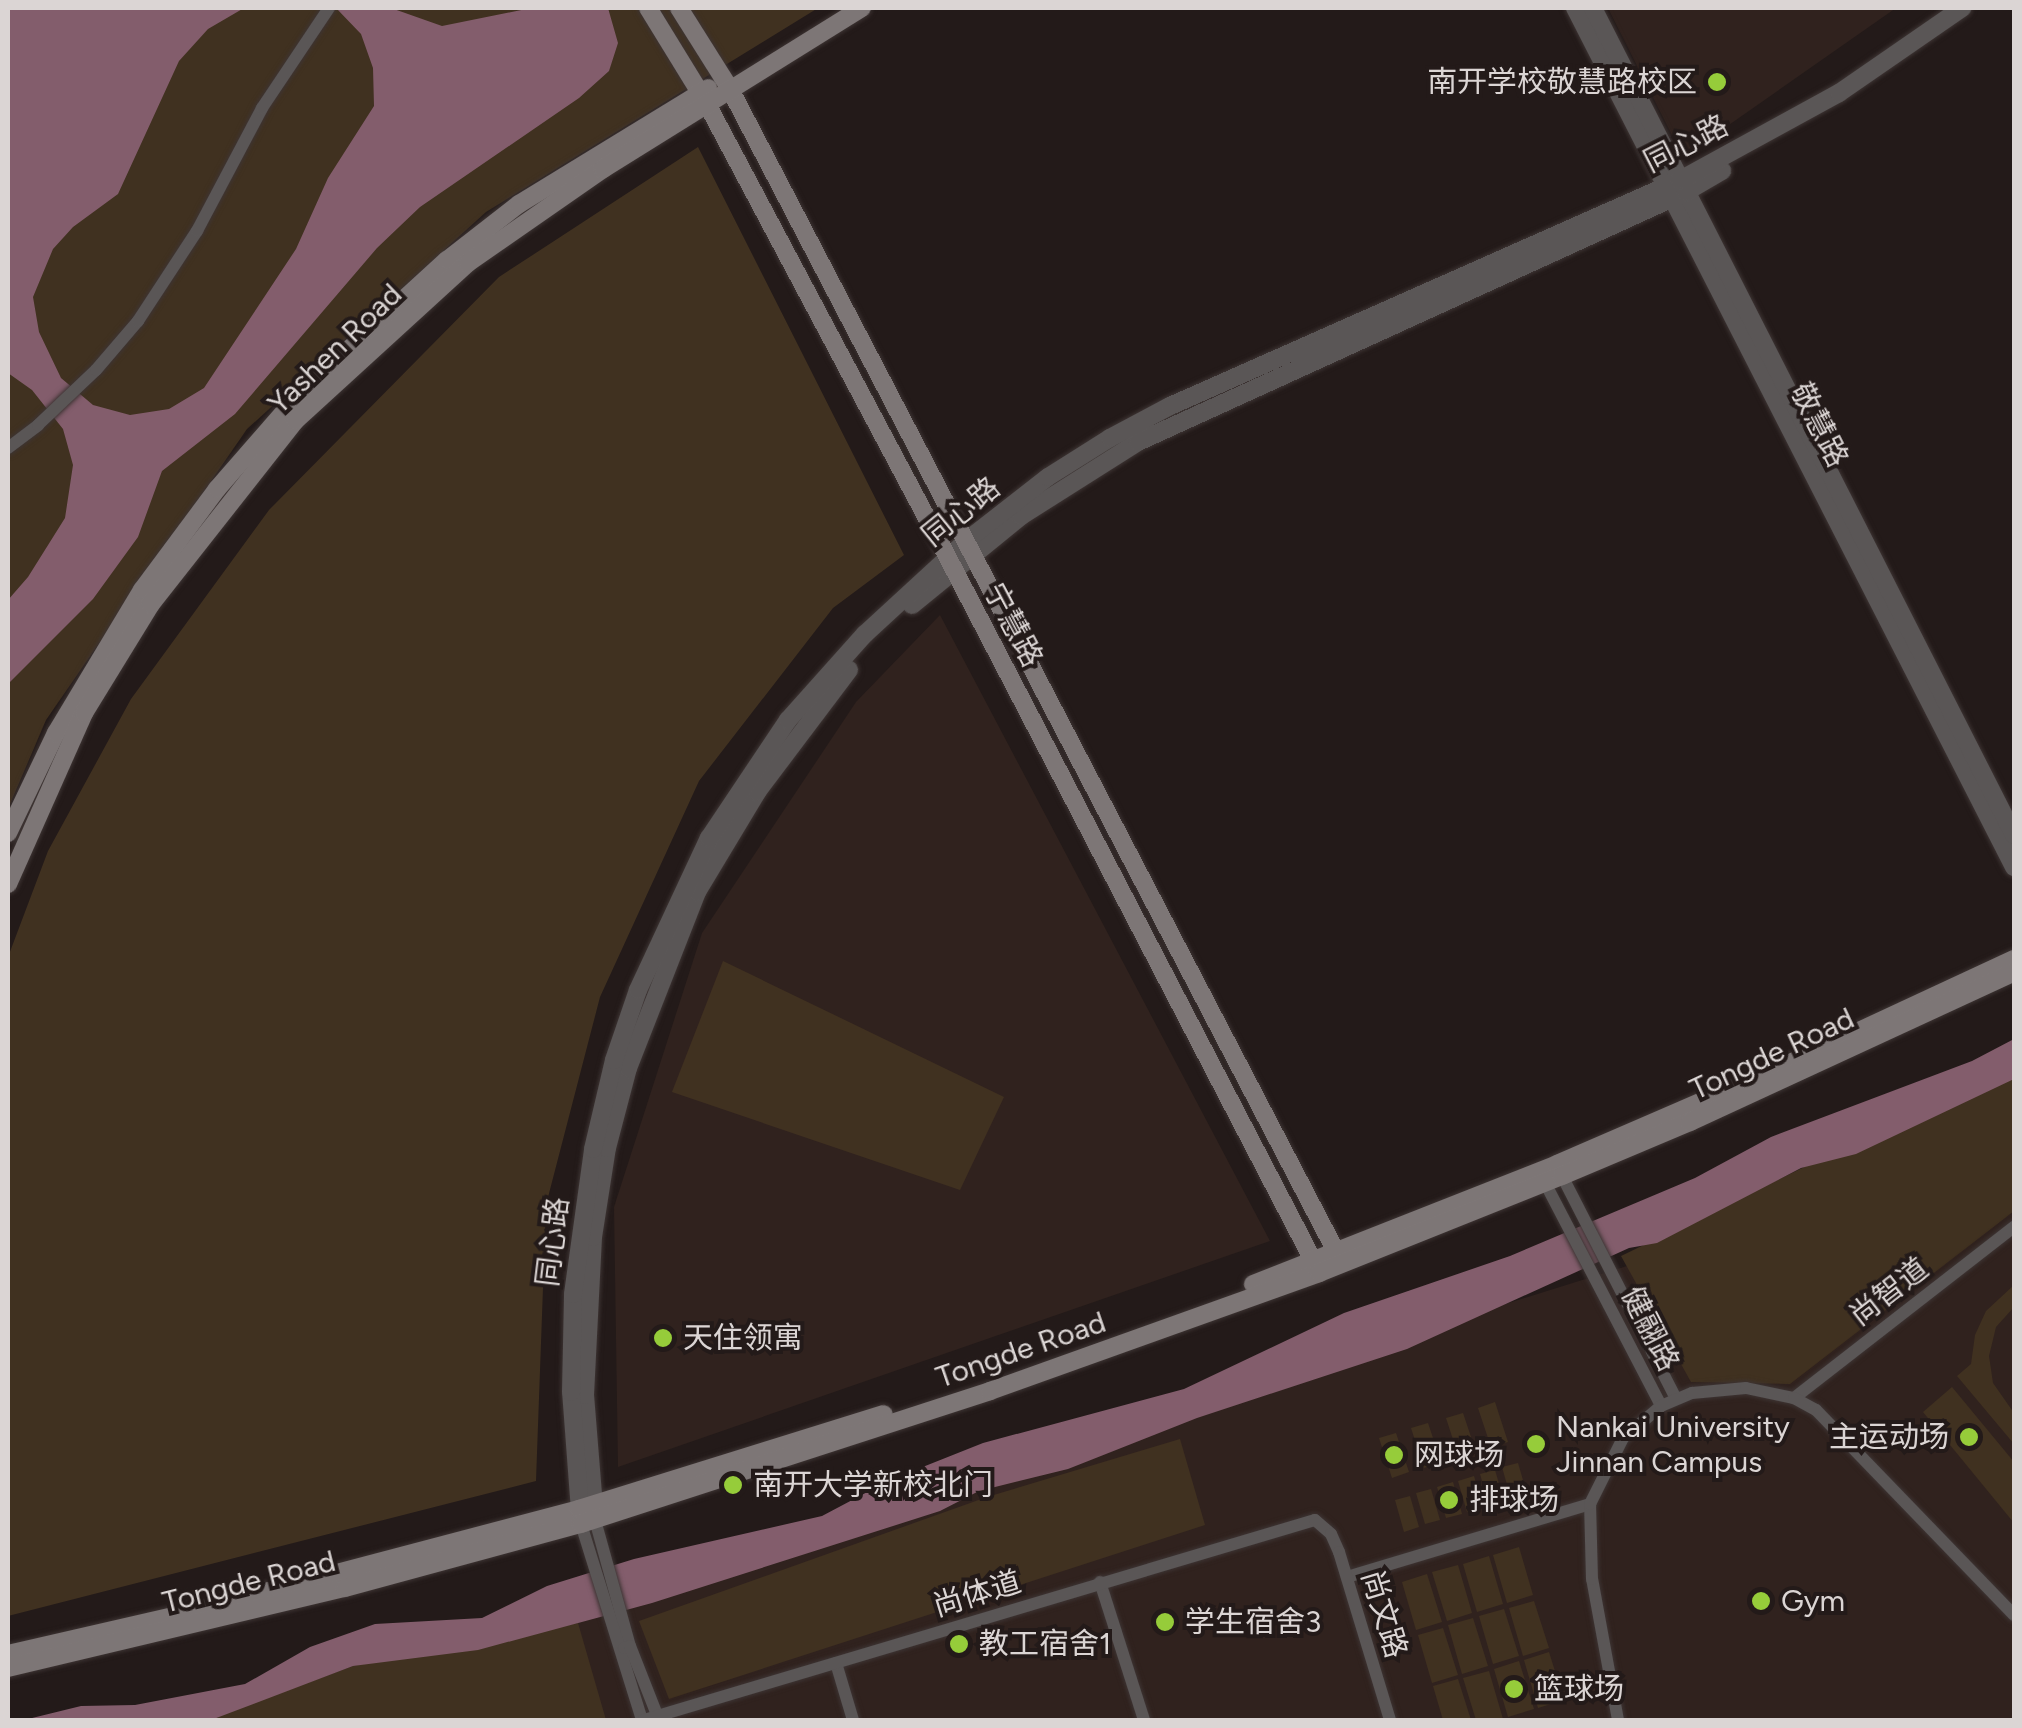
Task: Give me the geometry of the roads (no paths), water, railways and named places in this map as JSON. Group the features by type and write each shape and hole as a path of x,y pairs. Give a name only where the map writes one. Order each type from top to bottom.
{"main road":[{"name":"宁慧路","path":"648,8 704,99 1316,1267"},
{"name":"宁慧路","path":"679,8 727,84 1340,1258"},
{"name":"Yashen Road","path":"8,884 84,712 122,650 196,545 295,422 468,263 841,8"},
{"name":"Yashen Road","path":"727,84 862,8"},
{"name":"Yashen Road","path":"8,834 56,732 142,590 216,489 300,394 484,230 576,166 704,99"},
{"name":"Tongde Road","path":"1550,1173 2014,958"},
{"name":"Tongde Road","path":"8,1668 345,1588 587,1514 1316,1267 1740,1100 2014,972"},
{"name":"Tongde Road","path":"8,1654 587,1514"}],"street":[{"path":"8,448 38,426 96,370 138,321 197,231 262,108 329,8"},
{"name":"敬慧路","path":"1575,8 1676,189 2014,835"},
{"name":"敬慧路","path":"1593,8 1676,189 2014,867"},
{"name":"同心路","path":"1676,189 1839,92 1962,8"},
{"name":"同心路","path":"587,1514 570,1392 573,1294 581,1223 614,1060 638,990 708,838 788,720 865,634 969,547 1076,479 1199,411 1676,189 1860,89 1979,8"},
{"name":"健翮路","path":"1550,1173 1582,1215 1676,1399"},
{"name":"健翮路","path":"1550,1173 1566,1221 1662,1406"},
{"name":"尚智道","path":"1794,1398 2014,1227"},
{"path":"1618,1720 1592,1578 1590,1504 1623,1438 1676,1399 1746,1388 1794,1398 1834,1424 2014,1615"},
{"path":"1346,1578 1590,1504"},
{"path":"587,1514 623,1648 650,1720"},
{"name":"尚体道","path":"650,1720 1303,1521 1324,1525"},
{"name":"尚文路","path":"1324,1525 1346,1578 1390,1720"},
{"path":"1100,1582 1144,1720"},
{"path":"836,1663 853,1720"}],"place":[{"name":"南开学校敬慧路校区","path":"1717,82"},
{"name":"天住领寓","path":"663,1338"},
{"name":"主运动场","path":"1969,1437"},
{"name":"Nankai University Jinnan Campus","path":"1536,1444"},
{"name":"网球场","path":"1394,1455"},
{"name":"南开大学新校北门","path":"733,1485"},
{"name":"排球场","path":"1449,1500"},
{"name":"Gym","path":"1761,1601"},
{"name":"学生宿舍3","path":"1165,1622"},
{"name":"教工宿舍1","path":"959,1644"},
{"name":"篮球场","path":"1514,1689"}]}
